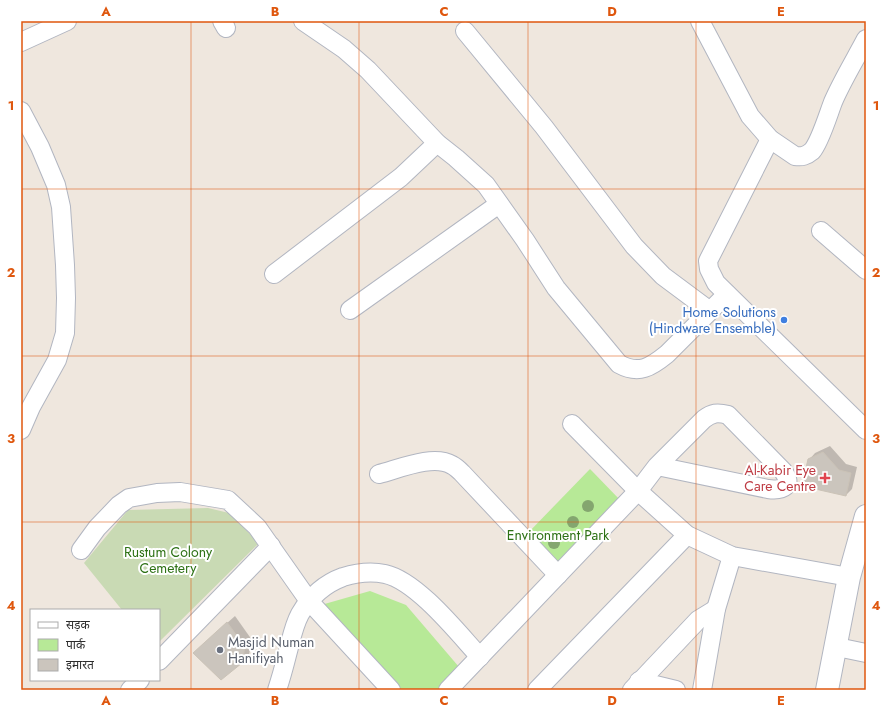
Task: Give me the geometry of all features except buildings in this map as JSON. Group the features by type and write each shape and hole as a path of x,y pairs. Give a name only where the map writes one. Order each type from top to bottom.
{"main road":[{"path":"827,690 837,647 849,577 866,516"}],"street":[{"path":"21,42 67,21"},
{"path":"303,21 344,49 368,70 437,144 486,185 498,204 525,240 556,288 619,364 628,369 635,370 657,362 667,354 727,294"},
{"path":"700,21 750,116 770,139 795,156 802,157 812,151 816,146 833,101 866,39"},
{"path":"465,31 544,127 634,246 663,276 710,311"},
{"path":"21,111 40,147 56,185 61,207 65,265 65,333 57,360 26,410 21,430"},
{"path":"770,139 708,261 711,276 727,294 866,430"},
{"path":"274,274 401,177 437,144"},
{"path":"350,310 498,204"},
{"path":"821,232 866,270"},
{"path":"448,690 638,491 657,466 704,419 711,414 718,413 728,415 783,471 787,476 788,481 785,487 776,490 657,466"},
{"path":"572,424 638,491 687,535 732,556 849,577"},
{"path":"379,474 431,461 452,465 462,473 558,575"},
{"path":"81,550 97,528 124,501 139,496 157,493 180,492 228,500 257,527 309,601 391,690"},
{"path":"537,690 687,535"},
{"path":"160,660 271,546"},
{"path":"702,690 716,609 732,556"},
{"path":"278,690 288,653 291,635 300,615 309,601 316,592 344,577 367,572 385,574 395,578 418,592 480,657"},
{"path":"635,686 698,620 716,609"},
{"path":"837,647 866,653"},
{"path":"130,690 139,681"},
{"path":"635,686 676,690"}],"green space":[{"name":"Environment Park","path":"590,469 621,501 557,569 526,535"},
{"name":"Rustum Colony Cemetery","path":"208,508 229,513 259,543 160,641 160,609 121,609 84,563 128,510"},
{"path":"370,591 406,605 459,667 438,690 401,690 321,605"}],"place":[{"name":"Home Solutions (Hindware Ensemble)","path":"784,320"},
{"name":"Al-Kabir Eye Care Centre","path":"825,478"},
{"name":"Masjid Numan Hanifiyah","path":"220,650"}]}
